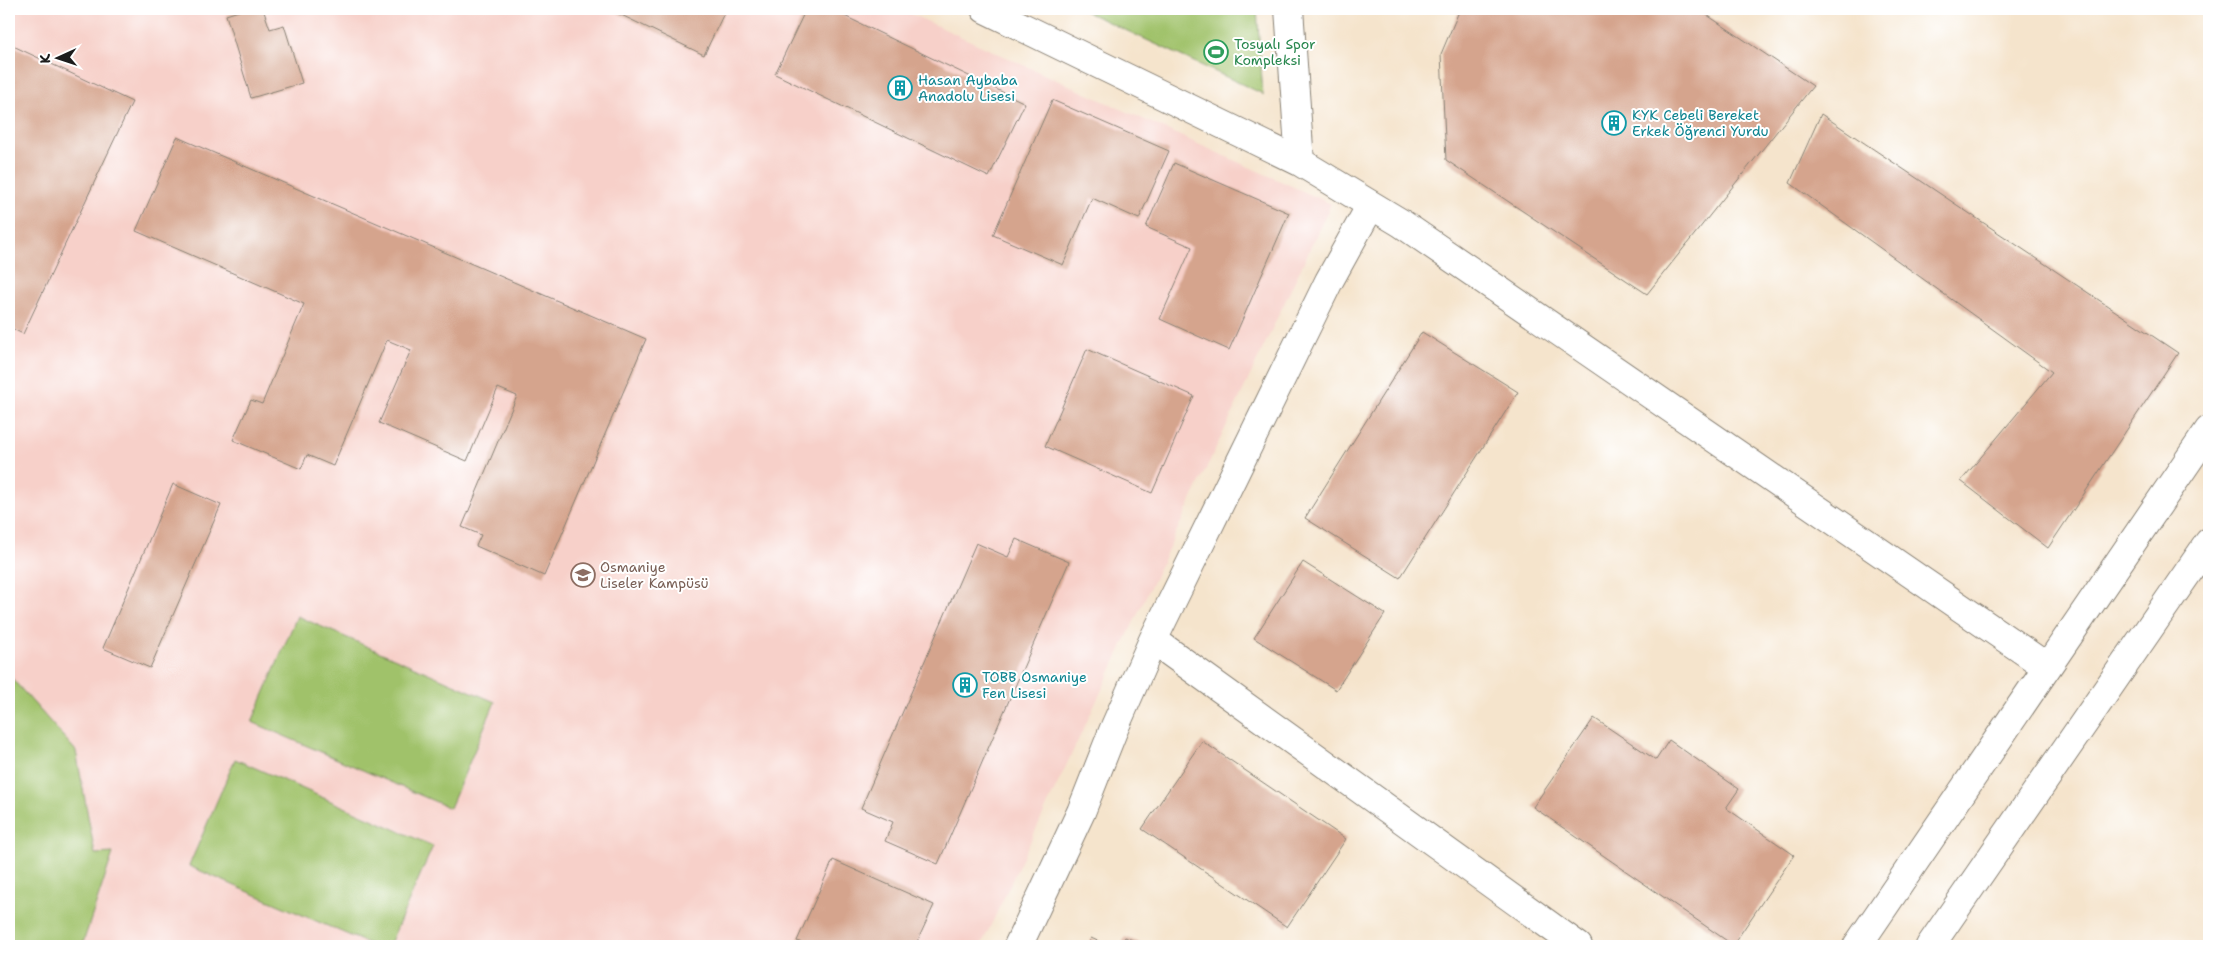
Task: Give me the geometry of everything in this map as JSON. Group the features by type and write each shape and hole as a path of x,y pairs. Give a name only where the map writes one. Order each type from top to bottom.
{"street":[{"path":"985,9 1300,162 1401,223 2047,667"},
{"path":"1289,9 1300,162"},
{"path":"1018,946 1081,812 1112,731 1153,640 1329,281 1371,205"},
{"path":"1857,946 2209,430"},
{"path":"1930,946 2209,542"},
{"path":"1153,640 1578,946"}],"shaded area":[{"name":"Osmaniye Liseler Kampüsü","path":"9,9 900,9 1331,204 981,946 9,946"}],"green space":[{"name":"Tosyalı Spor Kompleksi","path":"1080,9 1257,9 1263,94"},
{"path":"297,616 495,702 450,808 252,722"},
{"path":"9,675 76,751 95,854 113,853 82,946 9,946"},
{"path":"235,759 433,846 389,946 374,946 189,866"}],"building":[{"path":"245,9 263,9 270,29 284,25 302,83 251,98 226,15"},
{"path":"609,9 726,9 704,55"},
{"name":"Hasan Aybaba Anadolu Lisesi","path":"806,9 830,9 1025,103 989,177 775,74"},
{"name":"KYK Cebeli Bereket Erkek Öğrenci Yurdu","path":"1460,9 1698,9 1813,86 1647,294 1446,160 1441,54"},
{"path":"9,44 132,102 23,334 9,327"},
{"path":"1052,100 1169,151 1139,219 1092,198 1063,265 993,235"},
{"name":"KYK Cebeli Bereket Erkek Öğrenci Yurdu","path":"1821,114 2178,353 2048,548 1961,481 2052,372 1790,183"},
{"path":"177,137 646,339 544,576 476,546 481,535 462,527 517,396 498,388 467,461 379,423 411,350 387,340 333,466 307,455 301,469 233,440 251,400 262,404 304,304 136,231"},
{"path":"1174,163 1289,213 1229,350 1160,319 1192,247 1146,227"},
{"path":"1422,332 1518,392 1400,578 1305,518"},
{"path":"1087,349 1194,396 1152,493 1045,446"},
{"path":"173,484 221,505 150,668 103,648"},
{"name":"TOBB Osmaniye Fen Lisesi","path":"1016,539 1069,562 938,864 885,841 893,822 861,808 976,543 1008,557"},
{"path":"1303,562 1385,614 1336,690 1254,638"},
{"path":"1594,718 1656,760 1669,740 1739,789 1726,808 1794,855 1733,945 1533,807"},
{"path":"1202,741 1346,839 1287,927 1142,829"},
{"path":"833,860 934,905 915,946 809,946 797,941"},
{"path":"1125,937 1147,946 1121,946"},
{"path":"1091,938 1109,946 1088,946"}],"place":[{"name":"Tosyalı Spor Kompleksi","path":"1216,52"},
{"name":"Hasan Aybaba Anadolu Lisesi","path":"900,88"},
{"name":"KYK Cebeli Bereket Erkek Öğrenci Yurdu","path":"1614,123"},
{"name":"Osmaniye Liseler Kampüsü","path":"583,575"},
{"name":"TOBB Osmaniye Fen Lisesi","path":"965,685"}]}
